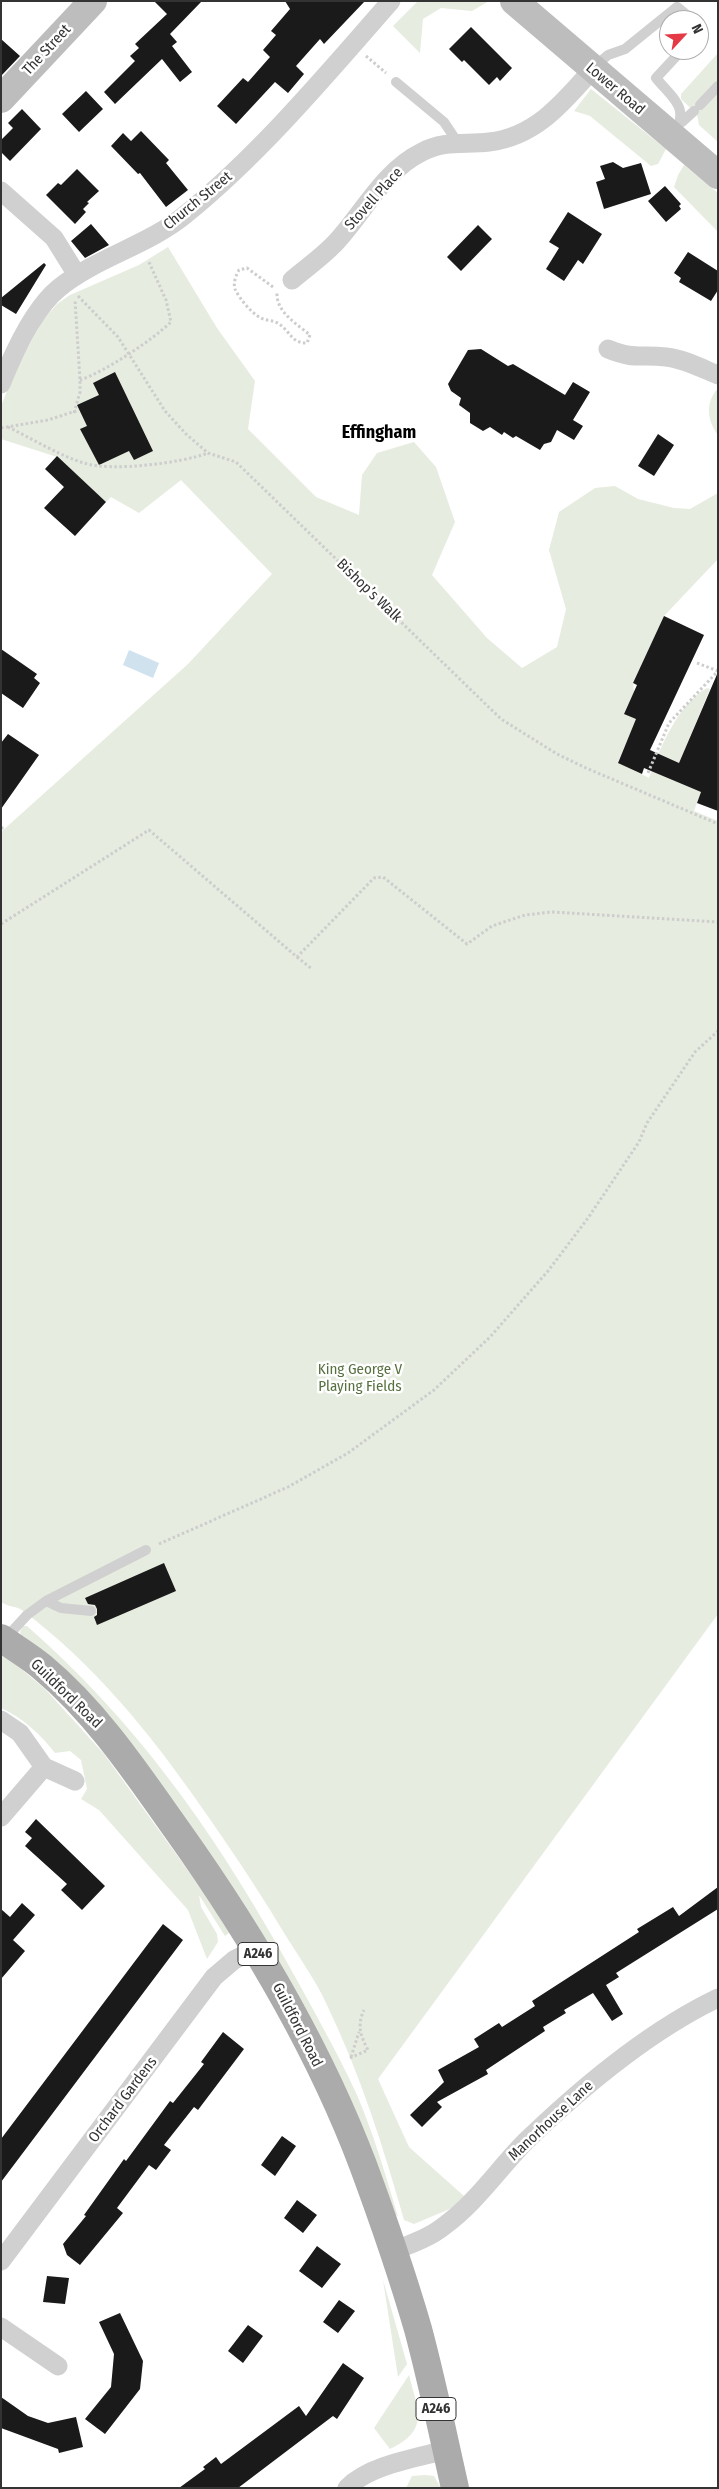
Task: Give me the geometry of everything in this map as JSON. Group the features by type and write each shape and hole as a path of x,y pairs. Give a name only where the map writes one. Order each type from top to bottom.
{"main road":[{"name":"Guildford Road","path":"3,1639 41,1666 83,1707 121,1751 186,1843 254,1949 311,2048 363,2164 393,2251 418,2329 455,2488"}],"street":[{"name":"The Street","path":"1,99 93,1"},
{"name":"Church Street","path":"1,384 12,356 47,301 61,286 76,283 185,215 253,152 391,1"},
{"name":"Lower Road","path":"514,1 592,70 677,130 718,175"},
{"name":"Stovell Place","path":"285,285 338,241 395,172 420,152 441,144 488,143 523,133 537,125 568,97 592,70"},
{"path":"1,191 54,238 76,283"},
{"path":"608,349 624,356 668,358 703,368 718,375"},
{"path":"1,1720 20,1733 44,1768 75,1781"},
{"path":"1,1816 44,1768"},
{"name":"Orchard Gardens","path":"1,2261 214,1978 234,1960 254,1949"},
{"name":"Manorhouse Lane","path":"393,2251 428,2237 445,2226 526,2142 590,2083 690,2011 718,1998"},
{"path":"1,2326 58,2366"},
{"path":"347,2488 355,2480 374,2470 446,2450"}],"lane":[{"path":"592,70 608,55 625,49 659,22"},
{"path":"673,60 656,78 680,107 677,130"},
{"path":"396,82 444,122 458,143"},
{"path":"677,130 718,86"},
{"path":"3,1639 27,1615 46,1601 146,1550"},
{"path":"46,1601 62,1608 91,1611"}],"path":[{"path":"365,54 396,82"},
{"path":"80,380 94,375 160,332 171,322 166,300 150,265"},
{"path":"247,268 285,285 277,299 283,312 310,335 306,343 298,343 290,337 285,328 276,322 260,318 244,303 234,288 239,270 247,268"},
{"name":"Bishop’s Walk","path":"76,283 130,352 166,411 186,434 208,452 236,462 501,719 549,749 586,768 718,824"},
{"path":"74,413 80,392 76,283"},
{"path":"1,428 74,413 79,410"},
{"path":"8,427 84,463 109,467 192,459 208,452"},
{"path":"648,773 669,723 718,671 697,663"},
{"path":"664,720 669,723"},
{"path":"646,766 650,767"},
{"path":"1,924 149,830 312,969"},
{"path":"297,957 374,878 382,877 467,944 500,924 524,915 552,912 718,922"},
{"path":"146,1550 288,1487 348,1454 434,1390 490,1337 548,1271 588,1218 639,1142 647,1122 695,1052 718,1031"},
{"path":"359,2032 368,2050 350,2058 359,2032 360,2018 364,2010"}],"green space":[{"path":"418,1 489,1 472,11 441,8 423,19 420,53 393,26"},
{"path":"718,53 718,142 699,125 697,114 681,99 681,94"},
{"path":"591,89 666,149 658,164 651,166 590,116 574,111"},
{"path":"684,165 718,193 718,232 674,187"},
{"name":"King George V Playing Fields","path":"168,247 217,328 255,381 248,429 316,497 359,515 362,475 377,453 414,442 436,467 455,522 432,575 487,638 522,668 557,647 566,609 549,550 559,512 595,488 615,486 638,499 674,508 690,509 718,493 718,559 664,616 633,683 634,692 624,713 653,727 627,741 618,762 649,778 671,728 679,716 697,695 707,688 710,689 672,780 701,792 694,811 718,821 718,1614 378,2079 409,2147 464,2196 452,2208 414,2224 404,2220 370,2110 350,2056 326,2003 310,1974 242,1866 161,1751 119,1700 97,1676 48,1631 22,1610 1,1602 1,832 188,664 272,574 181,480 139,513 111,497 106,502 57,457 1,439 1,406 16,369 43,320 57,304 70,295 139,265"},
{"path":"718,388 718,435 710,417 709,406"},
{"path":"23,1626 27,1626 66,1662 135,1737 167,1776 225,1859 279,1948 348,2076 374,2140 398,2217 391,2209 314,2029 23,1640 20,1632"},
{"path":"1,1652 45,1689 104,1754 225,1922 229,1933 225,1936 199,1895 201,1907 217,1934 218,1942 207,1959 188,1910 99,1810 81,1799 87,1789 81,1760 70,1751 55,1753 31,1727 1,1708"},
{"path":"383,2280 407,2364 398,2377"},
{"path":"409,2375 417,2409 416,2427 403,2442 390,2449 374,2428"},
{"path":"412,2476 434,2476 441,2488 406,2488"}],"water":[{"path":"129,650 159,663 153,678 123,665"}],"building":[{"path":"154,1 202,1 170,34 177,42 172,46 192,72 180,82 162,59 115,104 104,92 135,61 130,56 139,48 135,44 167,14"},
{"path":"285,1 365,1 324,44 320,39 296,66 304,74 288,93 275,82 236,124 217,106 243,78 248,82 270,57 263,50 276,35 271,31 290,9"},
{"path":"471,27 512,68 500,81 497,77 489,85 464,60 462,62 449,49"},
{"path":"1,39 20,56 1,76"},
{"path":"86,91 103,109 79,132 62,114"},
{"path":"22,109 41,129 10,161 1,152 1,140 13,128 8,123"},
{"path":"141,131 169,160 166,163 188,190 166,207 140,173 138,174 111,146 123,133 131,141"},
{"path":"613,162 623,168 641,163 651,194 604,209 596,182 605,179 600,166"},
{"path":"77,169 99,191 87,202 89,203 83,209 86,212 75,224 46,195 58,183 61,185"},
{"path":"665,186 681,204 679,206 681,209 666,222 648,201"},
{"path":"568,212 602,234 583,264 578,260 564,281 546,269 559,248 549,242"},
{"path":"91,224 109,245 85,258 71,241"},
{"path":"478,225 492,239 461,271 447,257"},
{"path":"688,252 718,271 718,290 711,301 679,282 681,278 674,273"},
{"path":"44,263 46,265 16,314 1,305 1,298"},
{"path":"481,349 508,366 513,364 565,395 573,382 590,392 573,420 583,426 574,440 557,430 551,442 544,444 540,450 516,436 513,438 504,432 502,435 490,427 483,431 470,423 470,413 459,405 461,398 451,391 448,384 468,350"},
{"path":"115,372 153,451 134,460 129,451 99,465 80,429 87,426 77,405 99,395 93,383"},
{"path":"658,434 674,445 654,476 638,466"},
{"path":"57,456 106,502 75,536 44,508 64,487 45,469"},
{"path":"664,616 704,635 650,750 679,763 718,672 718,811 697,803 701,792 644,768 642,774 618,763 636,719 624,714 637,685 633,683"},
{"path":"1,649 37,674 34,678 40,683 23,708 1,693"},
{"path":"8,734 39,755 1,809 1,743"},
{"path":"164,1563 176,1591 97,1625 94,1617 97,1615 97,1609 95,1605 88,1604 85,1598"},
{"path":"36,1819 105,1886 82,1910 61,1890 67,1884 25,1846 32,1838 25,1832"},
{"path":"718,1887 718,1909 616,1973 619,1977 606,1985 623,2014 612,2021 593,1993 564,2010 566,2013 543,2027 545,2031 486,2070 488,2074 437,2102 442,2107 422,2127 410,2115 444,2082 438,2070 479,2047 474,2039 499,2023 502,2027 535,2006 532,2001 639,1932 637,1929 673,1907 679,1916"},
{"path":"22,1903 35,1915 13,1940 25,1951 1,1979 1,1909 10,1917"},
{"path":"163,1924 183,1940 1,2182 1,2139"},
{"path":"223,2032 244,2049 198,2110 194,2107 164,2145 171,2150 156,2170 149,2165 117,2208 123,2213 80,2265 67,2255 63,2244 86,2216 84,2215 124,2159 126,2161 170,2101 173,2103 204,2064 201,2062"},
{"path":"282,2136 296,2146 275,2176 261,2165"},
{"path":"297,2200 317,2215 303,2233 284,2218"},
{"path":"317,2246 341,2264 322,2288 299,2271"},
{"path":"47,2276 69,2278 65,2304 43,2302"},
{"path":"339,2300 355,2311 338,2333 323,2322"},
{"path":"120,2313 143,2361 140,2389 105,2434 85,2419 111,2387 114,2354 99,2322"},
{"path":"248,2325 263,2336 243,2363 228,2351"},
{"path":"343,2363 364,2378 337,2419 333,2416 238,2488 179,2488 205,2469 203,2467 216,2457 221,2464 299,2406 306,2416"},
{"path":"1,2397 28,2416 48,2423 76,2417 83,2447 59,2453 58,2449 1,2428"}],"district":[{"name":"Effingham","path":"379,433"}]}
